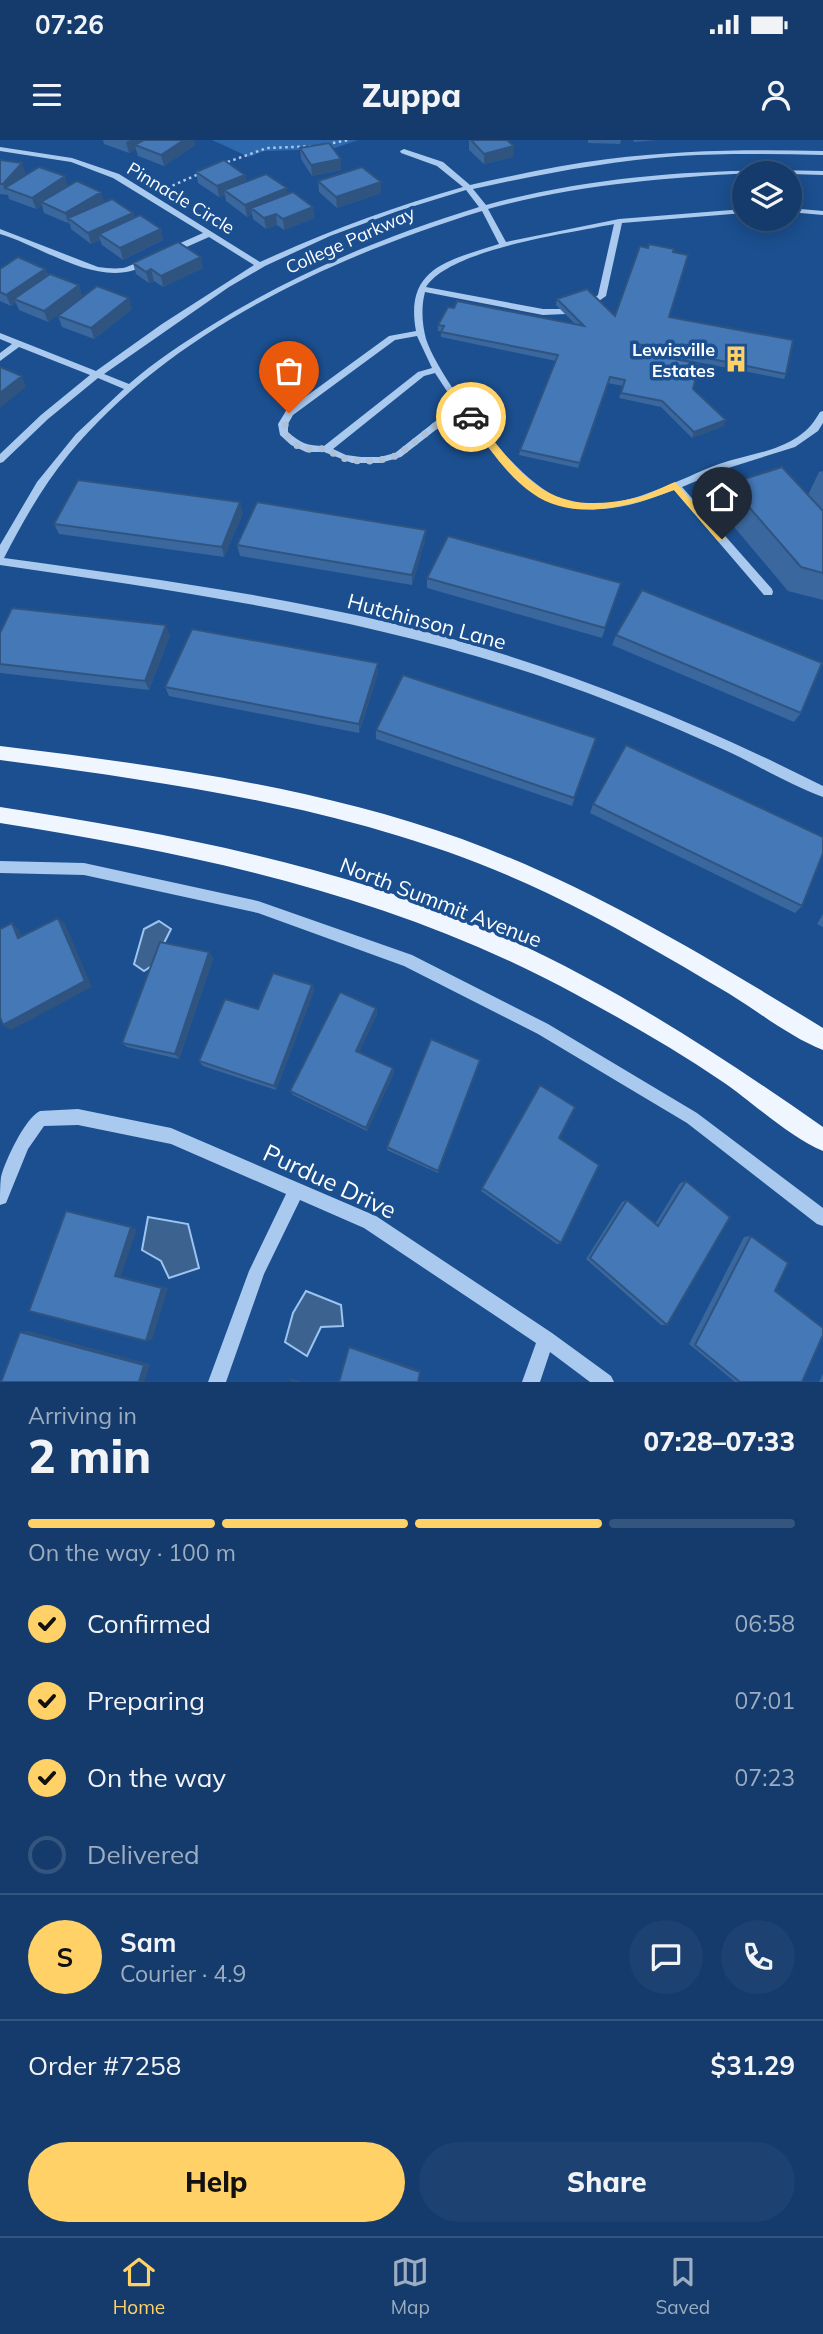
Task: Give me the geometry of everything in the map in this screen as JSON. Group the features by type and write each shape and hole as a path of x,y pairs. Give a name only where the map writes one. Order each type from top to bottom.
{"main road":[{"path":"0,753 209,783 381,821 461,848 602,909 823,1040"},
{"name":"North Summit Avenue","path":"0,815 120,833 329,882 465,932 547,968 675,1039 823,1140"}],"street":[{"name":"Pinnacle Circle","path":"0,149 72,160 116,176 260,265"},
{"path":"404,150 443,165 467,188 485,208 503,245"},
{"name":"College Parkway","path":"0,460 25,433 96,373 260,265 349,226 467,188 590,163 636,157 769,150 823,153"},
{"name":"College Parkway","path":"0,555 33,495 47,477 93,421 131,388 216,326 292,284 386,240 485,208 550,192 654,177 733,172 823,173"},
{"path":"802,210 823,212"},
{"path":"732,212 619,221 503,245 446,266 425,281 417,304 421,333 438,370 505,461 536,492 560,502 596,506 637,501 788,445 812,432 823,414"},
{"path":"593,302 601,296 619,221"},
{"path":"0,231 26,238 97,270 127,270 152,259"},
{"path":"165,253 210,233"},
{"path":"423,289 543,312 563,312"},
{"path":"421,333 392,338 289,413 283,424 284,433 293,443 306,449 326,449 336,456 352,460 387,459 398,455 462,405"},
{"path":"0,336 131,388"},
{"path":"0,358 18,343"},
{"path":"326,449 421,374 438,370"},
{"path":"675,485 768,592"},
{"name":"Hutchinson Lane","path":"0,561 229,596 344,618 449,643 620,698 717,739 823,792"},
{"path":"0,867 84,869 258,908 408,960 543,1029 692,1118 823,1217"},
{"name":"Purdue Drive","path":"0,1197 23,1144 40,1119 78,1117 171,1136 370,1222 546,1339 605,1382"},
{"path":"217,1382 257,1271 296,1189"},
{"path":"531,1382 546,1339"}],"path":[{"path":"221,164 267,148 316,146 349,140"},
{"path":"150,195 209,170"}],"shaded area":[{"path":"212,140 358,140 332,149 264,151 249,157"},
{"path":"159,921 171,929 153,965 144,971 134,964 144,929"},
{"path":"148,1217 188,1224 199,1268 169,1278 161,1261 142,1250"},
{"path":"306,1291 341,1305 343,1326 321,1327 307,1356 285,1342 293,1313"}],"building":[{"path":"144,140 184,140 161,155 135,145"},
{"path":"471,140 507,140 514,146 484,154"},
{"path":"329,143 341,159 311,165 300,148"},
{"path":"0,160 22,163 3,184 0,184"},
{"path":"224,160 245,175 217,186 196,172"},
{"path":"39,167 65,176 32,198 5,188"},
{"path":"362,167 381,182 336,197 318,181"},
{"path":"266,174 287,188 245,205 224,190"},
{"path":"77,181 101,192 65,213 41,202"},
{"path":"293,192 313,207 283,219 276,214 264,218 251,208"},
{"path":"112,199 133,213 88,233 68,218"},
{"path":"140,215 161,229 120,248 99,234"},
{"path":"178,242 201,257 161,276 151,269 146,272 133,263"},
{"name":"Lewisville Estates","path":"649,244 688,255 669,317 793,340 786,374 632,343 641,352 699,364 693,389 726,420 694,432 662,401 621,393 625,380 610,377 580,463 520,450 558,355 441,332 444,326 438,325 448,307 454,308 457,301 584,326 557,299 587,289 615,316 640,246 648,248"},
{"path":"18,257 45,269 6,295 0,292 0,269"},
{"path":"50,274 79,285 44,311 14,299"},
{"path":"97,286 129,298 91,328 58,316"},
{"path":"0,367 22,376 0,393"},
{"path":"782,467 823,511 823,573 801,567 729,484"},
{"path":"78,480 240,502 222,547 54,524"},
{"path":"257,502 426,530 412,575 237,545"},
{"path":"448,536 621,583 605,628 427,578"},
{"path":"642,590 822,663 801,713 616,635"},
{"path":"12,608 166,625 145,681 0,664 0,633"},
{"path":"192,629 378,663 359,724 165,687"},
{"path":"403,675 596,738 574,798 376,730"},
{"path":"626,745 823,837 823,853 802,906 593,804"},
{"path":"58,918 85,981 3,1025 0,1017 0,929 12,923 18,938"},
{"path":"160,942 209,952 175,1054 122,1043"},
{"path":"273,973 312,985 274,1086 199,1061 225,999 258,1009"},
{"path":"340,992 376,1008 356,1051 393,1068 366,1128 290,1091"},
{"path":"431,1039 480,1060 438,1171 387,1147"},
{"path":"540,1085 575,1107 559,1138 599,1165 561,1243 482,1188"},
{"path":"686,1181 730,1217 667,1325 590,1258 627,1200 658,1226"},
{"path":"66,1211 131,1227 115,1276 162,1288 146,1341 29,1311"},
{"path":"751,1236 788,1263 775,1291 823,1328 823,1335 802,1382 740,1382 695,1345"},
{"path":"20,1332 144,1365 139,1382 1,1382"},
{"path":"349,1347 420,1372 418,1382 339,1382"}],"way so far":[{"path":"289,413 283,424 284,433 293,443 306,449 326,449 336,456 352,460 387,459 398,455 462,405 471,417"}],"place":[{"name":"Lewisville Estates","path":"736,359"}],"route":[{"path":"471,417 505,461 536,492 560,502 596,506 637,501 675,485 722,539"}]}
